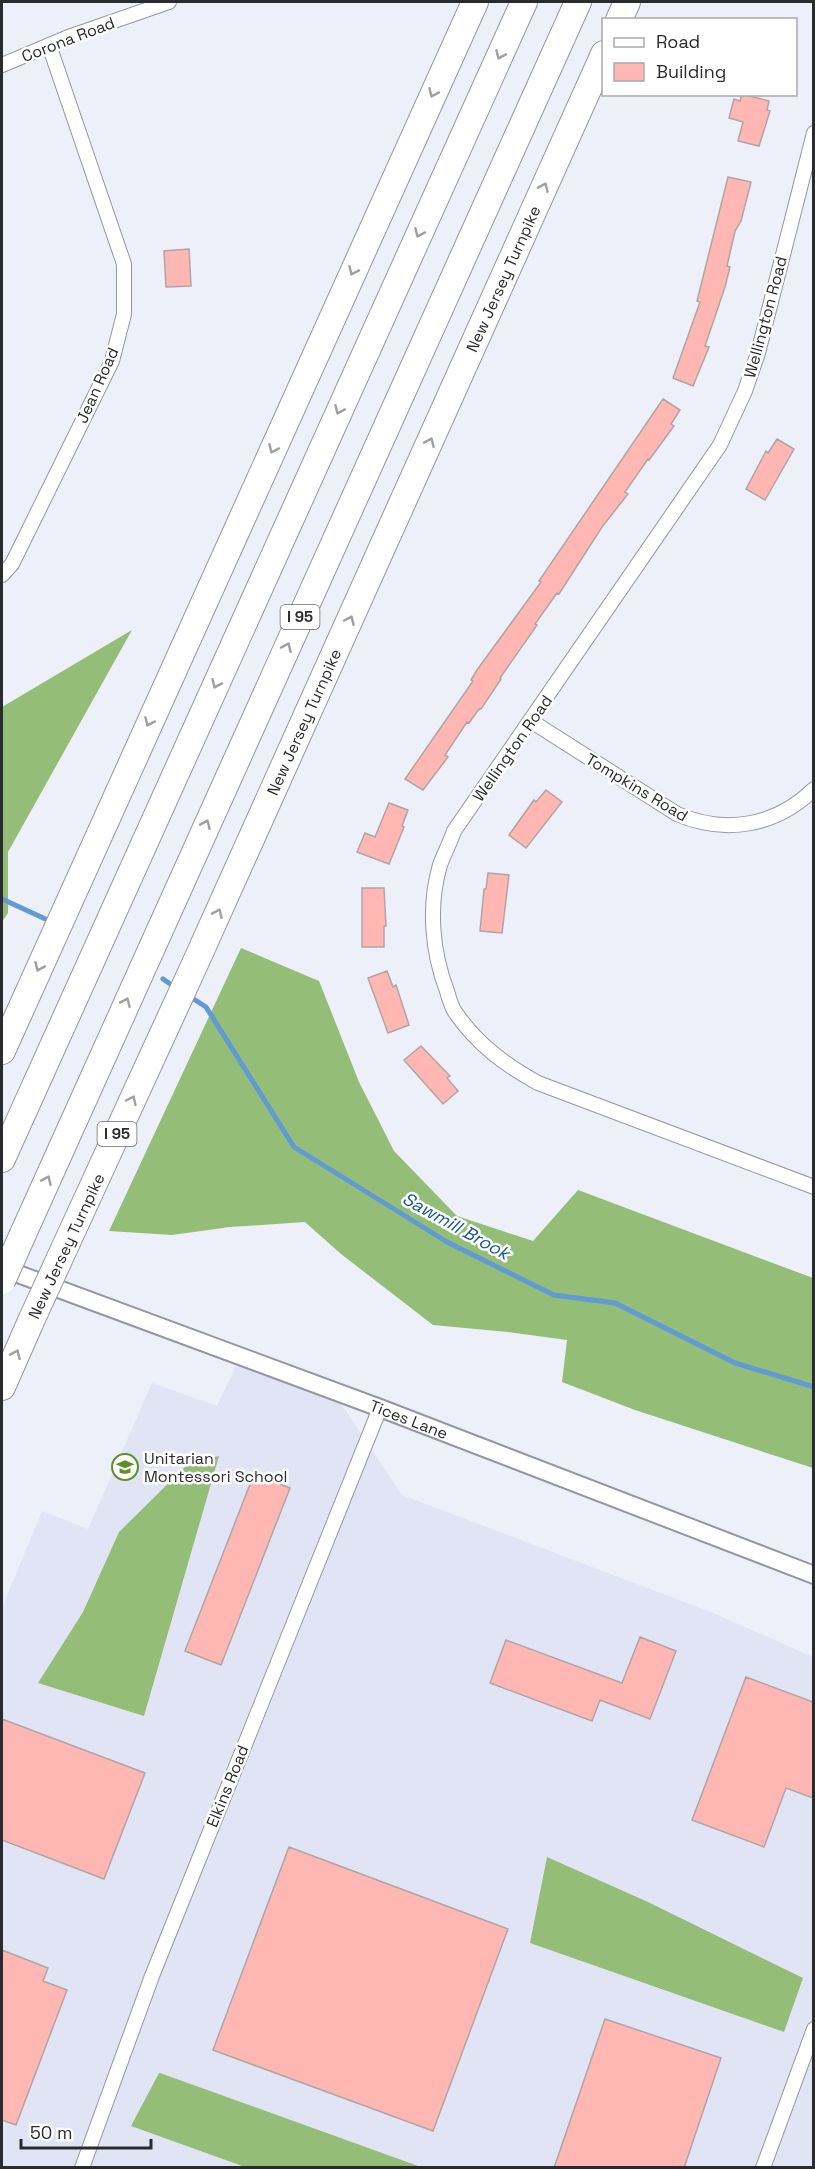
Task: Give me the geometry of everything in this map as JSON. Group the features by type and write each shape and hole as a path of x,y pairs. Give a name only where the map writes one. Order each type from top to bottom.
{"highway":[{"path":"2,1051 475,2"},
{"path":"2,1159 524,2"},
{"name":"I 95","path":"2,1281 578,2"},
{"path":"620,18 627,2"},
{"name":"New Jersey Turnpike","path":"2,1387 170,1020 602,56"}],"street":[{"name":"Corona Road","path":"2,65 49,45 169,2"},
{"name":"Jean Road","path":"2,575 12,564 112,361 124,314 124,264 49,45"},
{"name":"Wellington Road","path":"813,133 758,352 745,391 720,444 454,831 440,866 434,905 433,942 441,976 454,1010 490,1053 518,1072 538,1083 813,1187"},
{"name":"Tompkins Road","path":"531,721 677,814 695,822 724,826 768,820 786,811 813,789"},
{"name":"Tices Lane","path":"2,1268 380,1408 813,1575"},
{"name":"Elkins Road","path":"82,2168 152,1976 380,1408"},
{"path":"764,2168 813,2029"}],"shaded area":[{"path":"239,1359 336,1396 402,1495 711,1612 813,1657 813,2167 2,2168 2,1608 42,1511 88,1529 152,1383 217,1406"}],"green space":[{"path":"132,630 8,852 8,913 2,922 2,707"},
{"path":"241,948 319,981 359,1082 394,1151 457,1216 533,1241 578,1190 813,1278 813,1468 635,1410 562,1382 567,1340 433,1325 341,1254 305,1222 230,1227 172,1235 109,1231"},
{"path":"219,1456 144,1716 38,1683 83,1612 119,1532 189,1463"},
{"path":"547,1857 648,1902 803,1978 784,2032 530,1943"},
{"path":"159,2073 421,2167 245,2167 131,2126"}],"building":[{"path":"741,96 750,96 769,101 767,110 770,111 759,146 738,141 743,122 729,118 734,99 740,101"},
{"path":"728,177 751,182 741,221 735,231 725,287 705,346 709,347 693,386 673,378 700,302 697,301"},
{"path":"189,249 191,286 166,287 164,251"},
{"path":"663,399 680,410 671,424 674,426 625,492 628,494 602,527 559,594 557,593 535,624 537,625 481,709 469,723 467,722 445,755 448,757 423,790 405,779 473,681 471,680 477,670 541,582 539,581"},
{"path":"777,439 794,449 765,500 746,489 766,451 768,453"},
{"path":"546,790 562,802 526,848 509,835 534,800 536,802"},
{"path":"389,803 408,810 402,826 404,827 389,864 357,852 365,833 375,837"},
{"path":"488,873 509,875 502,933 480,931"},
{"path":"362,888 384,888 386,926 384,926 384,947 362,947"},
{"path":"387,971 393,987 396,985 409,1025 388,1033 368,978"},
{"path":"421,1046 450,1076 447,1078 458,1091 443,1104 404,1060"},
{"path":"254,1474 290,1488 221,1665 185,1651"},
{"path":"640,1637 676,1651 650,1719 600,1700 592,1721 490,1683 506,1640 622,1683"},
{"path":"746,1677 813,1702 813,1798 786,1788 764,1847 692,1820"},
{"path":"2,1719 145,1773 104,1879 2,1840"},
{"path":"289,1847 508,1929 433,2131 213,2050"},
{"path":"2,1950 48,1968 43,1981 67,1990 16,2125 2,2120"},
{"path":"605,2019 721,2058 684,2168 554,2168"}],"waterway":[{"name":"Sawmill Brook","path":"2,899 52,922"},
{"name":"Sawmill Brook","path":"163,979 176,988"},
{"name":"Sawmill Brook","path":"189,996 206,1007 294,1147 447,1242 554,1295 615,1303 735,1363 814,1387"}],"place":[{"name":"Unitarian Montessori School","path":"125,1467"}]}
